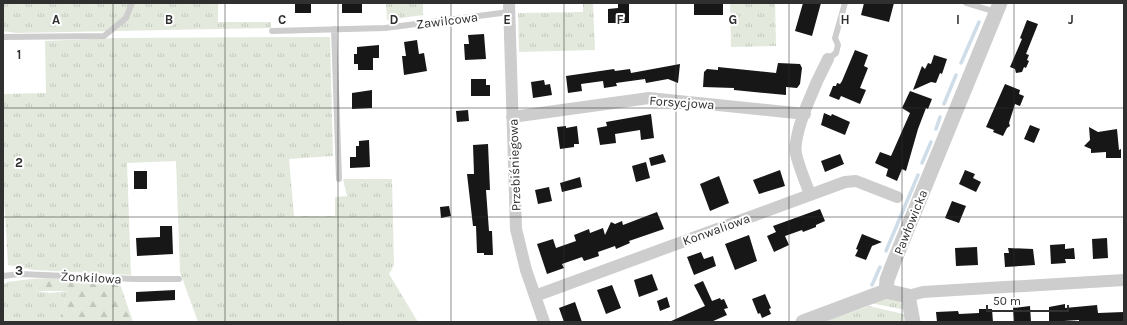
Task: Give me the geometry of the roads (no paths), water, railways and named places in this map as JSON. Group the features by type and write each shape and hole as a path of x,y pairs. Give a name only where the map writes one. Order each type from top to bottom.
{"street":[{"name":"Przebiśniegowa","path":"509,7 516,229 526,270 544,322"},
{"name":"Pawłowicka","path":"886,291 887,280 893,264 998,7"},
{"path":"810,194 796,153 796,139 828,59"},
{"name":"Forsycjowa","path":"512,117 649,98 805,114"},
{"name":"Konwaliowa","path":"535,296 845,182 856,181 897,197"},
{"path":"803,322 886,291 908,296 923,292 1124,280"},
{"path":"908,296 913,322"}],"lane":[{"path":"3,37 104,36 126,18 132,3"},
{"path":"828,59 836,53 838,45 836,38 845,3"},
{"path":"966,3 998,7"},
{"name":"Zawilcowa","path":"272,31 385,28 509,7"},
{"path":"334,29 339,179"},
{"name":"Żonkilowa","path":"3,276 20,274 135,279 180,279"}],"waterway":[{"path":"961,63 979,22"},
{"path":"944,104 956,75"},
{"path":"936,129 940,117"},
{"path":"922,163 931,142"},
{"path":"886,251 918,175"},
{"path":"872,285 880,267"}]}
